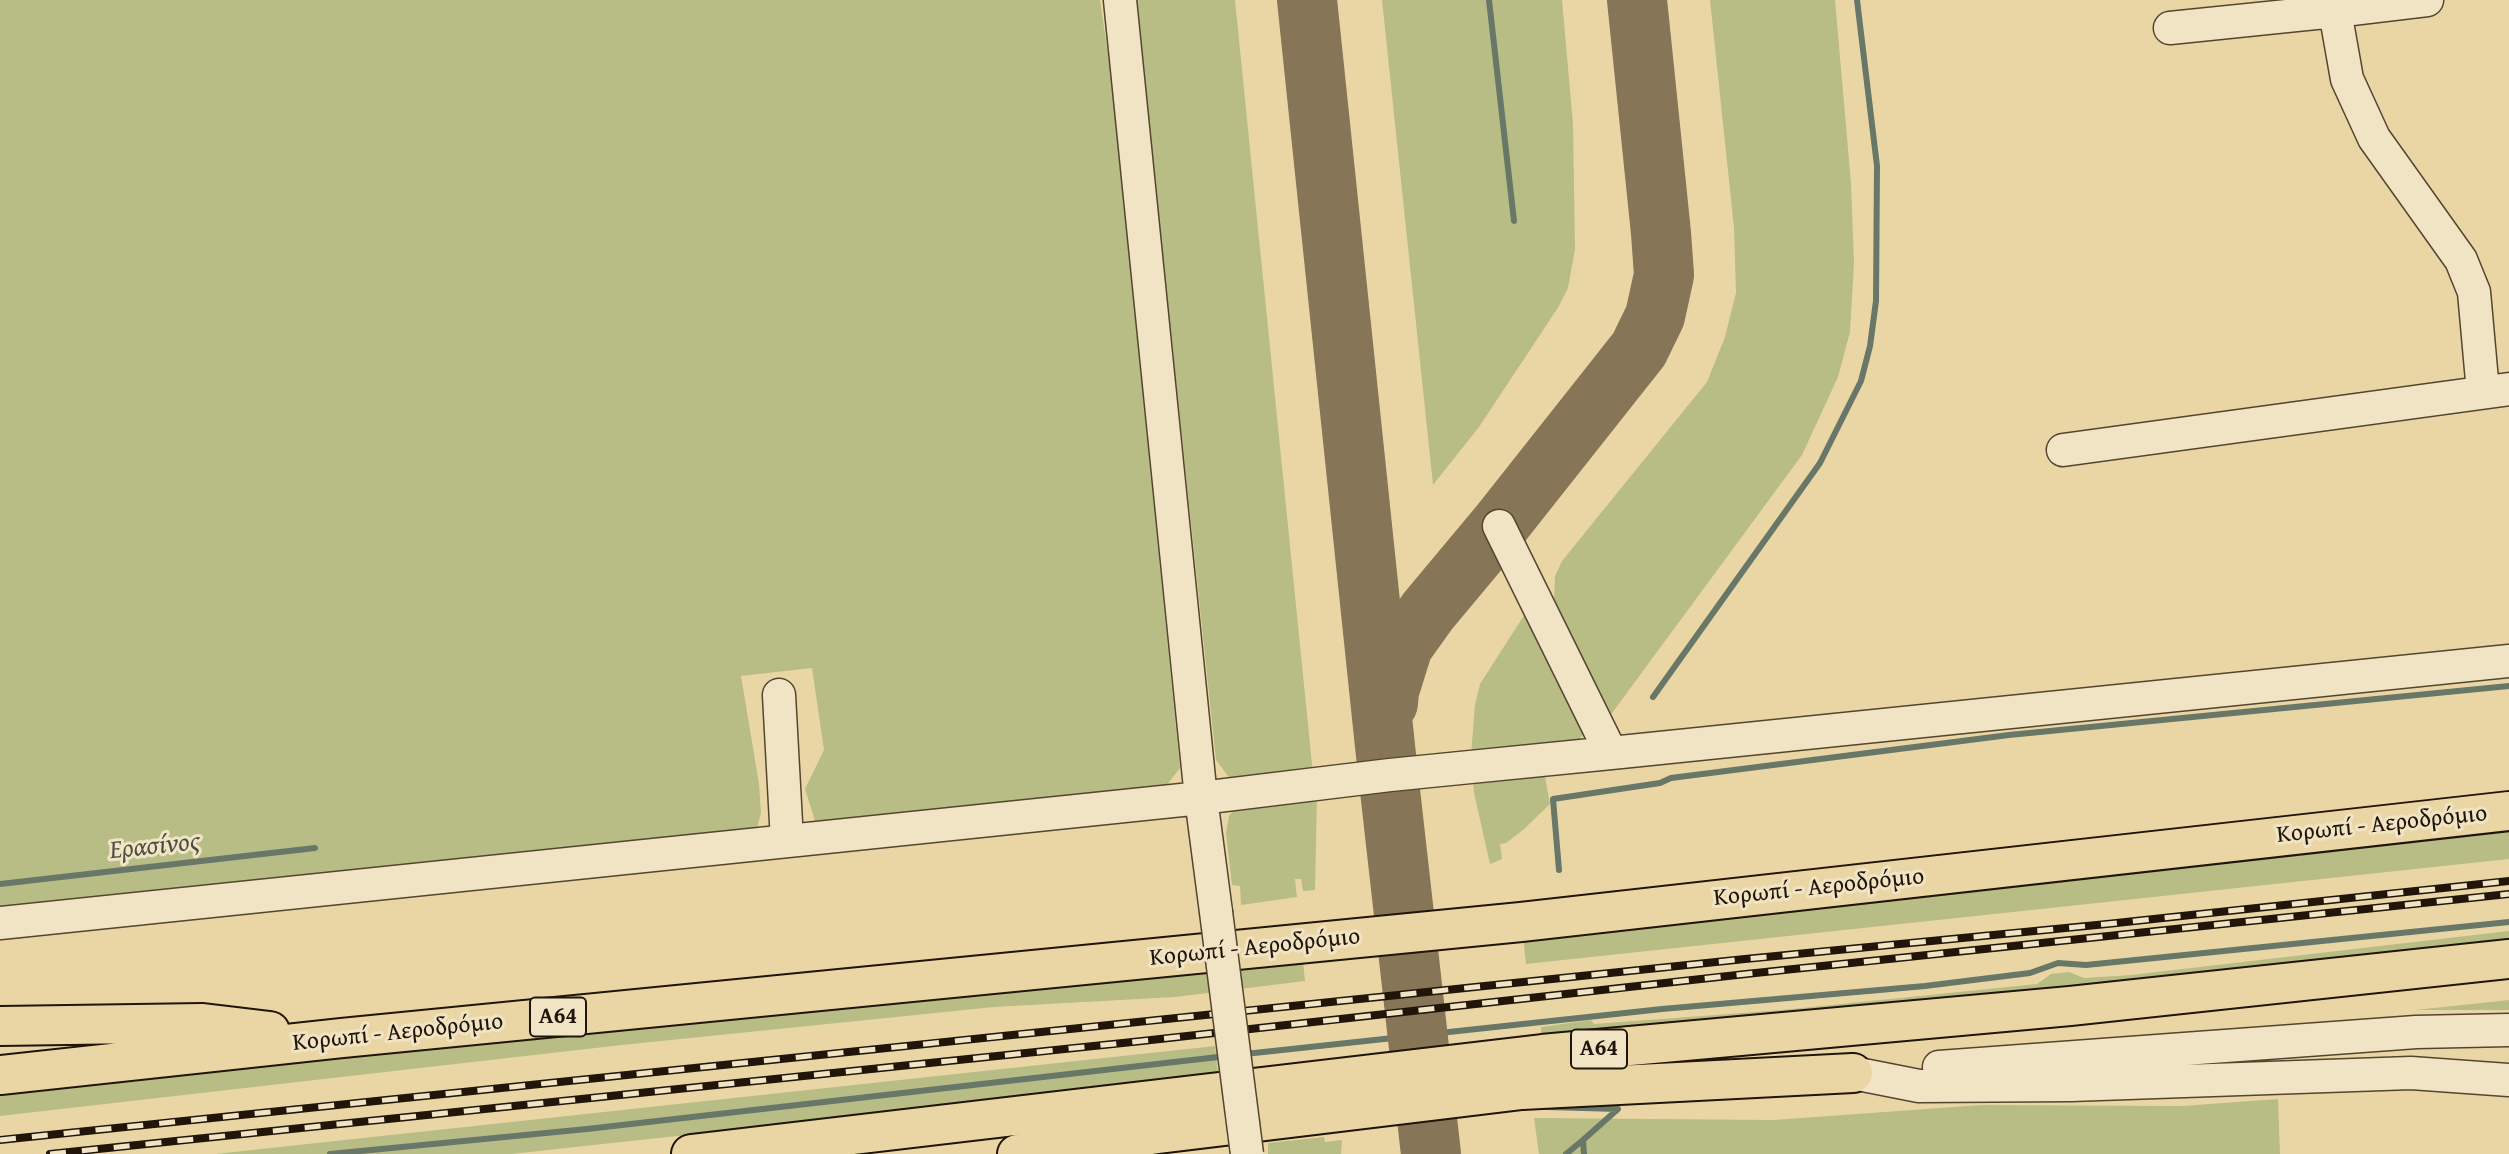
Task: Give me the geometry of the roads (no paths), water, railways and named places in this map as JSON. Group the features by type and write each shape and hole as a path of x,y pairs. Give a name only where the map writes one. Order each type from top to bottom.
{"highway":[{"name":"Κορωπί - Αεροδρόμιο","path":"0,1075 342,1038 1521,922 2509,811"},
{"name":"Α64","path":"691,1154 1542,1054 2070,1006 2509,959"},
{"path":"0,1026 203,1023 342,1038"},
{"path":"1017,1154 1171,1132 1522,1090 1853,1073"}],"street":[{"path":"1120,0 1201,798 1247,1154"},
{"path":"2170,27 2427,0"},
{"path":"2063,450 2496,391 2474,292 2461,260 2374,138 2347,79 2335,10"},
{"path":"1499,526 1611,753"},
{"path":"0,923 1201,798 1390,775 2509,661"},
{"path":"779,695 788,841"},
{"path":"1853,1073 2308,1039 2416,1032 2509,1030"},
{"path":"1853,1073 1919,1086 2071,1085 2411,1073 2509,1080"}],"waterway":[{"path":"1489,0 1514,221"},
{"path":"1653,697 1820,463 1861,381 1870,346 1876,301 1877,166 1857,0"},
{"path":"1559,870 1553,799 1660,783 1671,778 2009,735 2509,686"},
{"name":"Ερασίνος","path":"0,884 315,848"},
{"path":"1245,1054 1662,1009 1925,986 2030,973 2058,963 2086,965 2509,922"},
{"path":"330,1154 587,1129 1227,1056"},
{"path":"1547,1107 1618,1109 1583,1140"},
{"path":"1566,1154 1583,1140 1584,1154"}],"railway":[{"path":"0,1140 2509,881"},
{"path":"50,1154 1142,1041 2509,894"}]}
